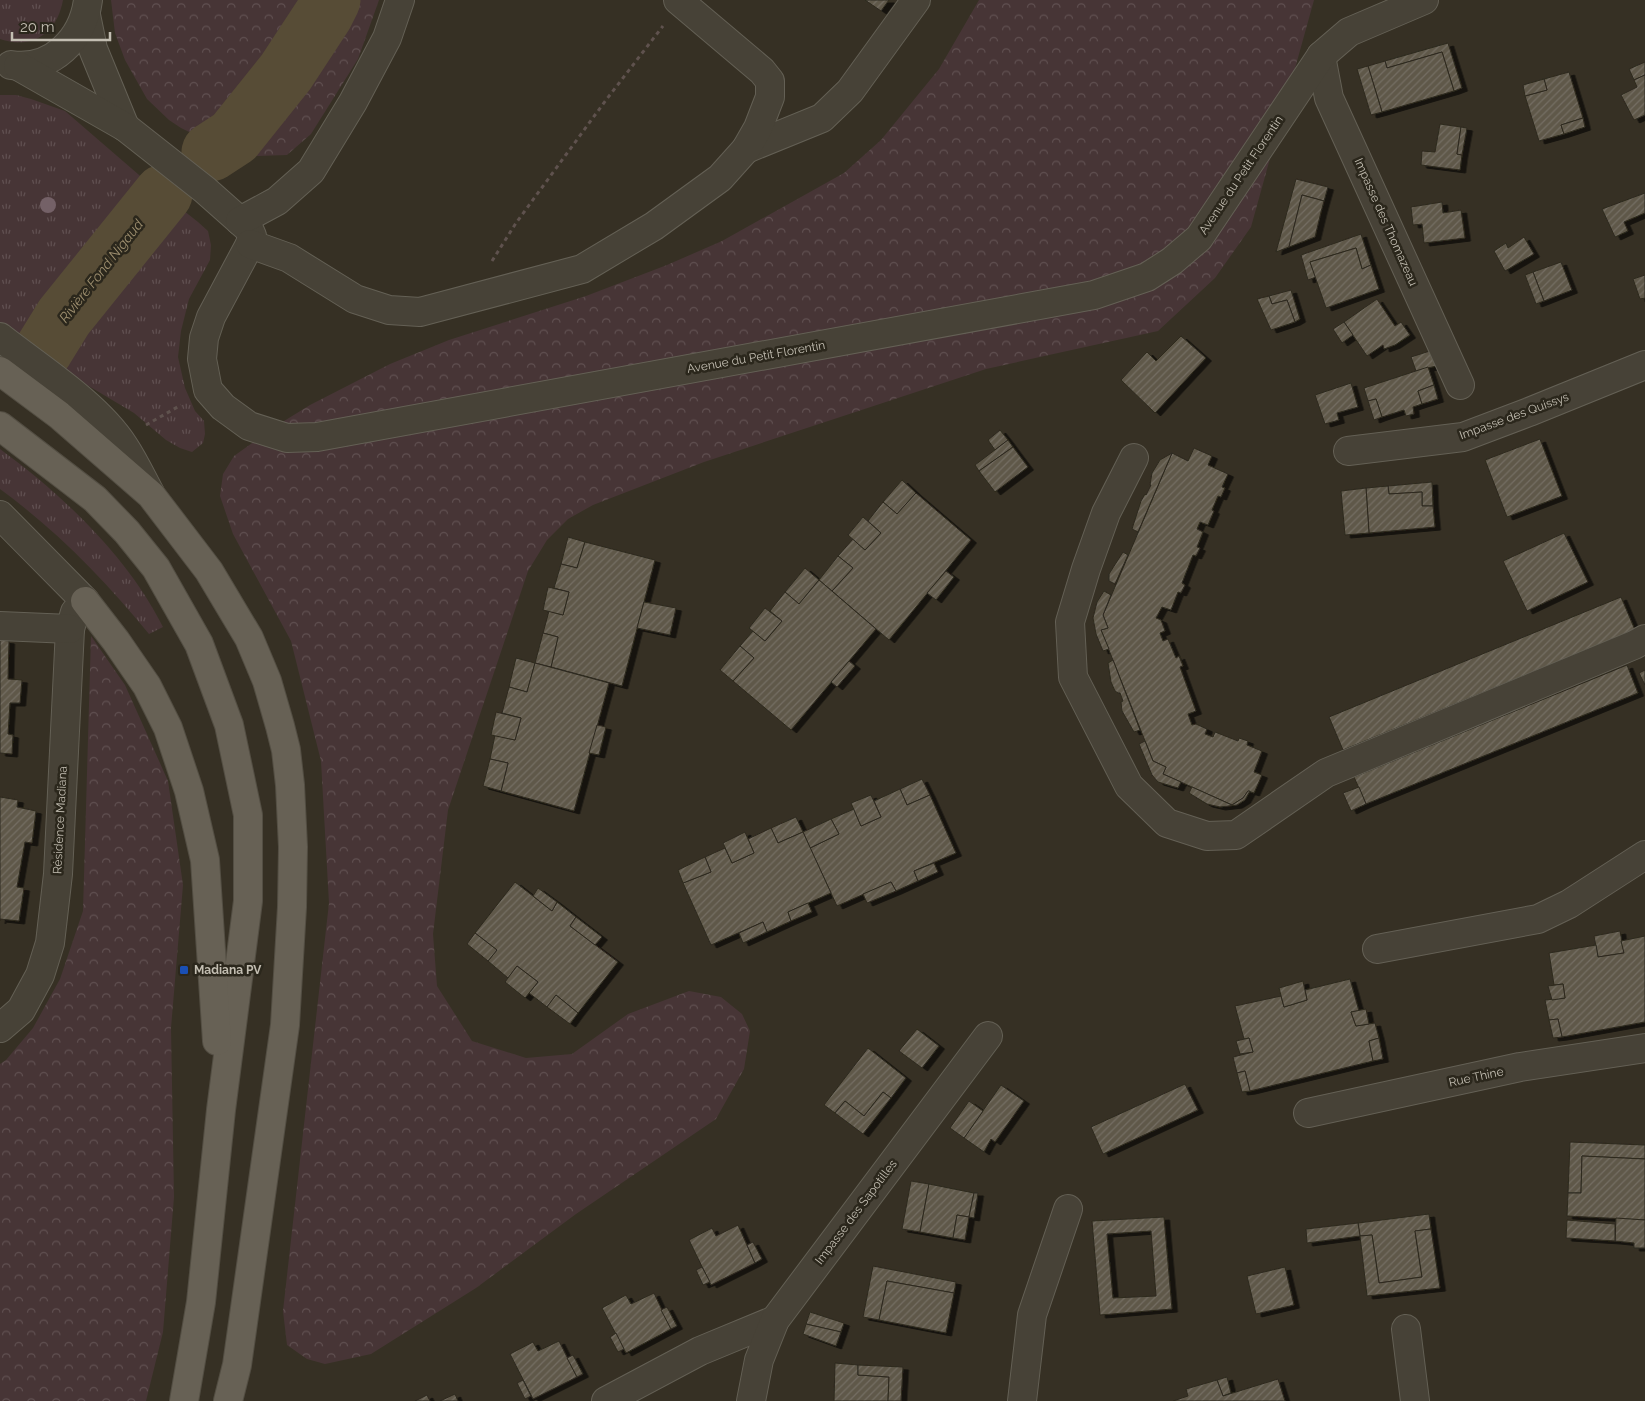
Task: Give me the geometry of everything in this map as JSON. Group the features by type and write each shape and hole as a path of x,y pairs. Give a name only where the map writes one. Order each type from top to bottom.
{"main road":[{"path":"0,371 66,405 151,495 209,571 249,638 267,681 286,750 293,847 292,907 285,1025 237,1365 228,1401"},
{"path":"0,426 96,499 127,532 156,568 200,644 230,725 248,815 248,901 220,1110 201,1302 184,1401"},
{"path":"85,601 147,686 168,728 189,790 205,860 220,1110"}],"street":[{"path":"208,390 202,359 204,338 245,232 311,171 354,102 387,38 400,0"},
{"path":"746,150 822,118 850,91 916,0"},
{"name":"Avenue du Petit Florentin","path":"208,390 223,407 249,426 287,438 317,437 1094,295 1147,277 1172,261 1199,238 1321,56 1349,32 1424,0"},
{"path":"9,65 125,127 205,190 245,232 354,299 389,310 420,312 582,269 654,226 720,178 746,150 758,128 770,96 770,82 762,71 680,1"},
{"path":"87,7 93,49 125,127"},
{"path":"9,65 41,63 61,52 76,35 87,7"},
{"name":"Impasse des Thomazeau","path":"1321,56 1329,98 1460,385"},
{"path":"0,337 66,405 99,416 124,445 151,495"},
{"name":"Impasse des Quissys","path":"1348,450 1463,436 1530,412 1645,365"},
{"path":"1134,458 1106,513 1070,622 1073,677 1128,786 1167,823 1207,836 1236,835 1326,773 1645,639"},
{"path":"0,515 85,601"},
{"name":"Résidence Madiana","path":"0,1028 21,1010 40,974 50,943 58,874 70,629 75,612 85,601"},
{"path":"0,626 70,629"},
{"path":"1376,949 1538,919 1569,904 1645,855"},
{"name":"Impasse des Sapotilles","path":"751,1401 759,1360 775,1320 988,1036"},
{"name":"Rue Thine","path":"1308,1113 1520,1067 1645,1048"},
{"path":"1022,1401 1032,1315 1068,1209"},
{"path":"606,1401 700,1351 775,1320"},
{"path":"1406,1329 1415,1401"}],"path":[{"path":"468,300 516,223 680,1"},
{"path":"124,445 141,428 208,390"}],"green space":[{"path":"0,0 63,0 55,22 42,36 23,42 12,42 0,39"},
{"path":"111,0 379,0 358,59 311,134 287,155 257,156 230,152 181,128 169,120 147,99 125,60 115,33"},
{"path":"979,0 1314,0 1251,227 1215,278 1158,331 986,369 704,462 593,505 568,519 547,540 528,571 448,810 433,934 437,986 472,1041 526,1058 572,1054 628,1014 689,991 721,997 742,1014 750,1031 744,1069 716,1119 576,1214 476,1288 371,1354 325,1364 307,1359 287,1345 283,1311 329,903 321,761 291,641 233,534 220,496 223,474 234,456 276,426 310,405 390,364 449,340 586,296 667,265 722,241 844,173 881,140 939,69"},
{"path":"0,95 16,95 65,111 146,181 208,231 211,245 210,260 189,299 181,331 178,357 185,388 195,411 204,421 205,434 203,443 192,452 166,440 134,413 82,382 0,322"},
{"path":"0,449 47,486 92,529 132,576 149,601 163,627 149,634 115,594 79,557 41,521 0,489"},
{"path":"91,636 125,685 168,781 183,885 171,1028 174,1197 163,1332 146,1401 0,1401 0,1064 6,1060 33,1028 60,979 83,911"}],"building":[{"path":"865,0 889,0 881,11"},
{"path":"1448,43 1462,88 1454,91 1442,52 1387,68 1385,61"},
{"path":"1442,52 1454,91 1382,112 1368,66 1385,61 1387,68"},
{"path":"1645,62 1645,75 1634,80 1629,69"},
{"path":"1368,66 1382,112 1371,115 1357,69"},
{"path":"1569,72 1583,118 1561,125 1564,134 1539,141 1525,96 1547,90 1544,79"},
{"path":"1645,75 1645,115 1634,120 1621,95 1637,87 1634,80"},
{"path":"1544,79 1547,90 1525,96 1523,85"},
{"path":"1583,118 1585,127 1564,134 1561,125"},
{"path":"1440,124 1461,127 1457,154 1462,155 1460,170 1421,165 1422,151 1435,152"},
{"path":"1461,127 1467,128 1462,155 1457,154"},
{"path":"1296,179 1328,187 1324,201 1302,195 1289,247 1276,252"},
{"path":"1645,193 1645,213 1624,222 1628,231 1615,237 1602,209"},
{"path":"1302,195 1324,201 1315,237 1289,247"},
{"path":"1442,202 1443,213 1461,210 1465,238 1424,243 1422,224 1413,225 1411,207"},
{"path":"1361,234 1371,265 1362,269 1356,248 1310,262 1316,277 1308,280 1301,255"},
{"path":"1524,237 1534,254 1505,271 1494,251 1506,243 1508,248"},
{"path":"1356,248 1362,269 1371,265 1379,289 1326,308 1310,262"},
{"path":"1561,262 1572,290 1544,301 1533,272"},
{"path":"1533,272 1544,301 1536,304 1525,275"},
{"path":"1645,275 1645,298 1640,299 1633,279"},
{"path":"1291,290 1300,319 1295,322 1287,300 1272,304 1269,296"},
{"path":"1269,296 1272,304 1287,300 1295,322 1271,330 1257,299"},
{"path":"1377,299 1395,326 1401,322 1410,335 1395,345 1384,349 1383,345 1367,356 1344,322"},
{"path":"1344,322 1353,335 1342,343 1333,329"},
{"path":"1181,336 1206,358 1155,413 1121,380 1147,352 1156,361"},
{"path":"1433,350 1440,365 1416,371 1411,357"},
{"path":"1428,367 1434,385 1418,391 1422,404 1413,407 1414,414 1406,416 1404,410 1382,417 1376,399 1368,401 1364,388"},
{"path":"1351,383 1358,407 1337,413 1339,420 1325,424 1315,395"},
{"path":"1434,385 1438,399 1422,404 1418,391"},
{"path":"1376,399 1382,417 1374,420 1368,401"},
{"path":"1000,430 1008,440 995,450 988,440"},
{"path":"1540,439 1562,496 1507,517 1485,460"},
{"path":"1008,440 1013,447 979,471 975,465"},
{"path":"1013,447 1028,467 995,492 979,471"},
{"path":"1194,448 1212,456 1208,465 1228,474 1222,487 1225,488 1221,497 1218,496 1208,525 1200,522 1197,529 1203,532 1197,547 1200,548 1196,556 1193,555 1182,583 1185,585 1181,593 1178,592 1171,610 1162,607 1156,618 1161,620 1165,631 1160,633 1163,641 1168,639 1176,658 1179,656 1183,666 1180,667 1196,711 1188,714 1192,725 1196,724 1207,729 1205,734 1213,737 1215,732 1238,741 1239,738 1248,741 1247,745 1262,751 1254,772 1262,775 1254,793 1248,791 1243,798 1232,805 1163,774 1166,767 1153,761 1101,630 1108,628 1103,615 1172,453 1188,461"},
{"path":"1172,453 1138,532 1132,529 1141,501 1151,485 1152,473 1160,460"},
{"path":"902,480 916,493 897,514 883,502"},
{"path":"1432,482 1433,506 1422,506 1422,492 1389,494 1388,486"},
{"path":"1388,486 1389,494 1422,492 1422,506 1433,506 1435,527 1369,533 1366,488"},
{"path":"1366,488 1369,533 1345,535 1341,491"},
{"path":"916,493 971,540 889,640 832,591 853,568 838,556 853,539 865,550 881,533 868,521 883,502 897,514"},
{"path":"863,517 881,533 865,550 848,535"},
{"path":"1564,533 1588,582 1527,611 1503,561"},
{"path":"568,537 585,542 577,568 561,564"},
{"path":"585,542 655,560 622,686 551,667 558,637 543,633 549,611 563,615 569,592 554,588 561,564 577,568"},
{"path":"1123,552 1128,555 1115,584 1109,581 1109,574"},
{"path":"838,556 853,568 832,591 819,580"},
{"path":"805,568 819,580 799,604 785,592"},
{"path":"946,571 954,577 936,600 927,593"},
{"path":"819,580 876,629 791,730 733,681 754,658 740,646 753,631 765,641 782,621 770,611 785,592 799,604"},
{"path":"548,587 569,592 563,615 543,610"},
{"path":"1104,591 1111,595 1103,615 1108,628 1101,630 1109,649 1103,651 1096,634 1093,618 1097,602"},
{"path":"1621,597 1635,630 1343,750 1329,717"},
{"path":"644,602 676,608 670,635 637,628"},
{"path":"765,608 782,621 765,641 749,628"},
{"path":"543,633 558,637 551,667 535,663"},
{"path":"0,640 9,641 8,679 22,680 20,703 10,703 8,734 13,735 12,754 0,753"},
{"path":"740,646 754,658 733,681 720,670"},
{"path":"516,658 535,663 527,692 509,687"},
{"path":"1113,660 1140,730 1134,732 1122,711 1121,702 1123,701 1120,693 1115,691 1111,682 1108,663"},
{"path":"849,661 855,666 837,687 831,682"},
{"path":"535,663 609,683 574,811 501,791 508,763 490,759 495,735 515,740 521,718 502,713 509,687 527,692"},
{"path":"1627,665 1638,693 1366,804 1354,777"},
{"path":"1645,670 1645,685 1639,673"},
{"path":"496,712 521,718 515,740 491,735"},
{"path":"597,725 606,727 599,755 589,753"},
{"path":"1145,741 1153,761 1166,767 1163,774 1181,782 1178,788 1158,782 1152,775 1139,744"},
{"path":"490,759 508,763 501,791 483,786"},
{"path":"922,779 930,795 907,805 900,789"},
{"path":"1192,787 1232,805 1250,791 1245,800 1237,805 1220,807 1207,804 1189,793"},
{"path":"1359,787 1366,804 1351,811 1343,793"},
{"path":"900,789 907,805 930,795 956,853 914,871 918,881 896,891 891,882 837,906 810,848 839,834 831,819 854,809 861,826 881,817 874,801"},
{"path":"871,795 881,817 861,826 851,803"},
{"path":"0,797 18,800 17,807 36,811 32,843 25,842 17,887 24,888 19,921 0,919"},
{"path":"796,817 803,832 778,843 771,828"},
{"path":"831,819 839,834 810,848 803,832"},
{"path":"771,828 778,843 803,832 831,893 788,912 791,921 767,932 763,922 711,945 683,883 711,872 705,857 725,848 732,863 754,853 748,839"},
{"path":"745,832 754,853 732,863 723,843"},
{"path":"705,857 711,872 683,883 678,870"},
{"path":"934,863 938,872 918,881 914,871"},
{"path":"515,882 552,911 557,902 576,917 570,926 618,962 578,1013 556,995 547,1007 529,993 538,982 517,966 508,978 488,961 497,950 475,933"},
{"path":"891,882 896,891 867,903 863,894"},
{"path":"538,888 557,902 552,911 533,896"},
{"path":"808,903 812,912 791,921 788,912"},
{"path":"576,917 602,937 595,945 570,926"},
{"path":"763,922 767,932 743,943 739,933"},
{"path":"1620,931 1624,953 1598,957 1594,936"},
{"path":"475,933 497,950 488,961 467,944"},
{"path":"1645,936 1645,1022 1562,1037 1558,1019 1549,1020 1545,1000 1565,998 1563,984 1554,985 1549,953 1596,945 1598,957 1624,953 1621,941"},
{"path":"517,966 538,982 525,998 505,982"},
{"path":"1350,979 1359,1011 1351,1012 1356,1026 1375,1023 1379,1038 1369,1041 1373,1061 1250,1091 1245,1071 1237,1073 1233,1057 1253,1052 1249,1038 1244,1039 1235,1006 1281,996 1284,1007 1307,1000 1305,990"},
{"path":"1303,981 1307,1000 1284,1007 1279,988"},
{"path":"1563,984 1565,998 1552,1000 1548,986"},
{"path":"556,995 578,1013 570,1024 547,1007"},
{"path":"1366,1009 1369,1024 1356,1026 1351,1012"},
{"path":"1558,1019 1562,1037 1553,1038 1549,1020"},
{"path":"917,1029 939,1046 922,1068 899,1051"},
{"path":"1249,1038 1253,1052 1240,1054 1236,1041"},
{"path":"1379,1038 1383,1059 1373,1061 1369,1041"},
{"path":"868,1048 906,1078 891,1098 883,1092 864,1116 845,1101 835,1113 824,1105"},
{"path":"1245,1071 1250,1091 1242,1092 1237,1073"},
{"path":"1185,1084 1198,1110 1103,1154 1091,1127"},
{"path":"1001,1085 1024,1101 995,1142 991,1139 984,1152 964,1138"},
{"path":"883,1092 891,1098 863,1134 835,1113 845,1101 864,1116"},
{"path":"969,1101 983,1111 964,1138 950,1128"},
{"path":"1570,1142 1645,1145 1645,1159 1582,1156 1581,1193 1568,1193"},
{"path":"1582,1156 1645,1159 1645,1220 1567,1216 1568,1193 1581,1193"},
{"path":"911,1181 929,1184 920,1232 902,1229"},
{"path":"929,1184 974,1193 969,1217 957,1215 953,1238 920,1232"},
{"path":"974,1193 978,1193 974,1218 969,1217"},
{"path":"1429,1214 1431,1229 1415,1231 1422,1277 1379,1283 1372,1235 1360,1236 1358,1223"},
{"path":"957,1215 969,1217 965,1240 953,1238"},
{"path":"1164,1217 1172,1309 1100,1315 1092,1221","holes":["1151,1231 1156,1296 1113,1298 1107,1234"]},
{"path":"1616,1218 1645,1220 1645,1248 1634,1248 1634,1243 1615,1241"},
{"path":"1567,1220 1615,1224 1615,1241 1566,1238"},
{"path":"1358,1223 1360,1236 1307,1243 1306,1229"},
{"path":"738,1225 755,1263 711,1285 689,1240 712,1228 716,1236"},
{"path":"1431,1229 1440,1288 1367,1296 1360,1236 1372,1235 1379,1283 1422,1277 1415,1231"},
{"path":"753,1242 762,1259 755,1263 747,1245"},
{"path":"873,1266 956,1282 954,1293 887,1281 879,1320 863,1317"},
{"path":"702,1267 710,1282 703,1285 696,1270"},
{"path":"1285,1267 1294,1305 1256,1314 1247,1276"},
{"path":"887,1281 954,1293 946,1333 879,1320"},
{"path":"654,1293 671,1329 626,1353 602,1308 626,1295 631,1304"},
{"path":"667,1307 677,1326 671,1329 661,1310"},
{"path":"810,1312 844,1323 841,1332 806,1324"},
{"path":"806,1324 841,1332 836,1346 803,1334"},
{"path":"616,1333 624,1349 618,1352 610,1337"},
{"path":"559,1341 577,1377 533,1399 510,1354 533,1342 538,1351"},
{"path":"573,1355 583,1374 577,1377 567,1358"},
{"path":"835,1363 858,1365 858,1375 889,1377 888,1401 834,1401"},
{"path":"858,1365 903,1367 901,1401 888,1401 889,1377 858,1375"},
{"path":"1227,1377 1231,1393 1223,1396 1217,1380"},
{"path":"1278,1379 1285,1401 1173,1401 1188,1396 1186,1389 1217,1380 1223,1396"},
{"path":"523,1380 531,1396 525,1399 517,1383"},
{"path":"455,1394 458,1401 440,1401"},
{"path":"427,1395 430,1401 415,1401"}],"waterway":[{"name":"Rivière Fond Nigaud","path":"211,152 234,137 286,72 331,0"},
{"name":"Rivière Fond Nigaud","path":"43,351 64,317 163,194"}],"place":[{"name":"Madiana PV","path":"184,970"}]}
